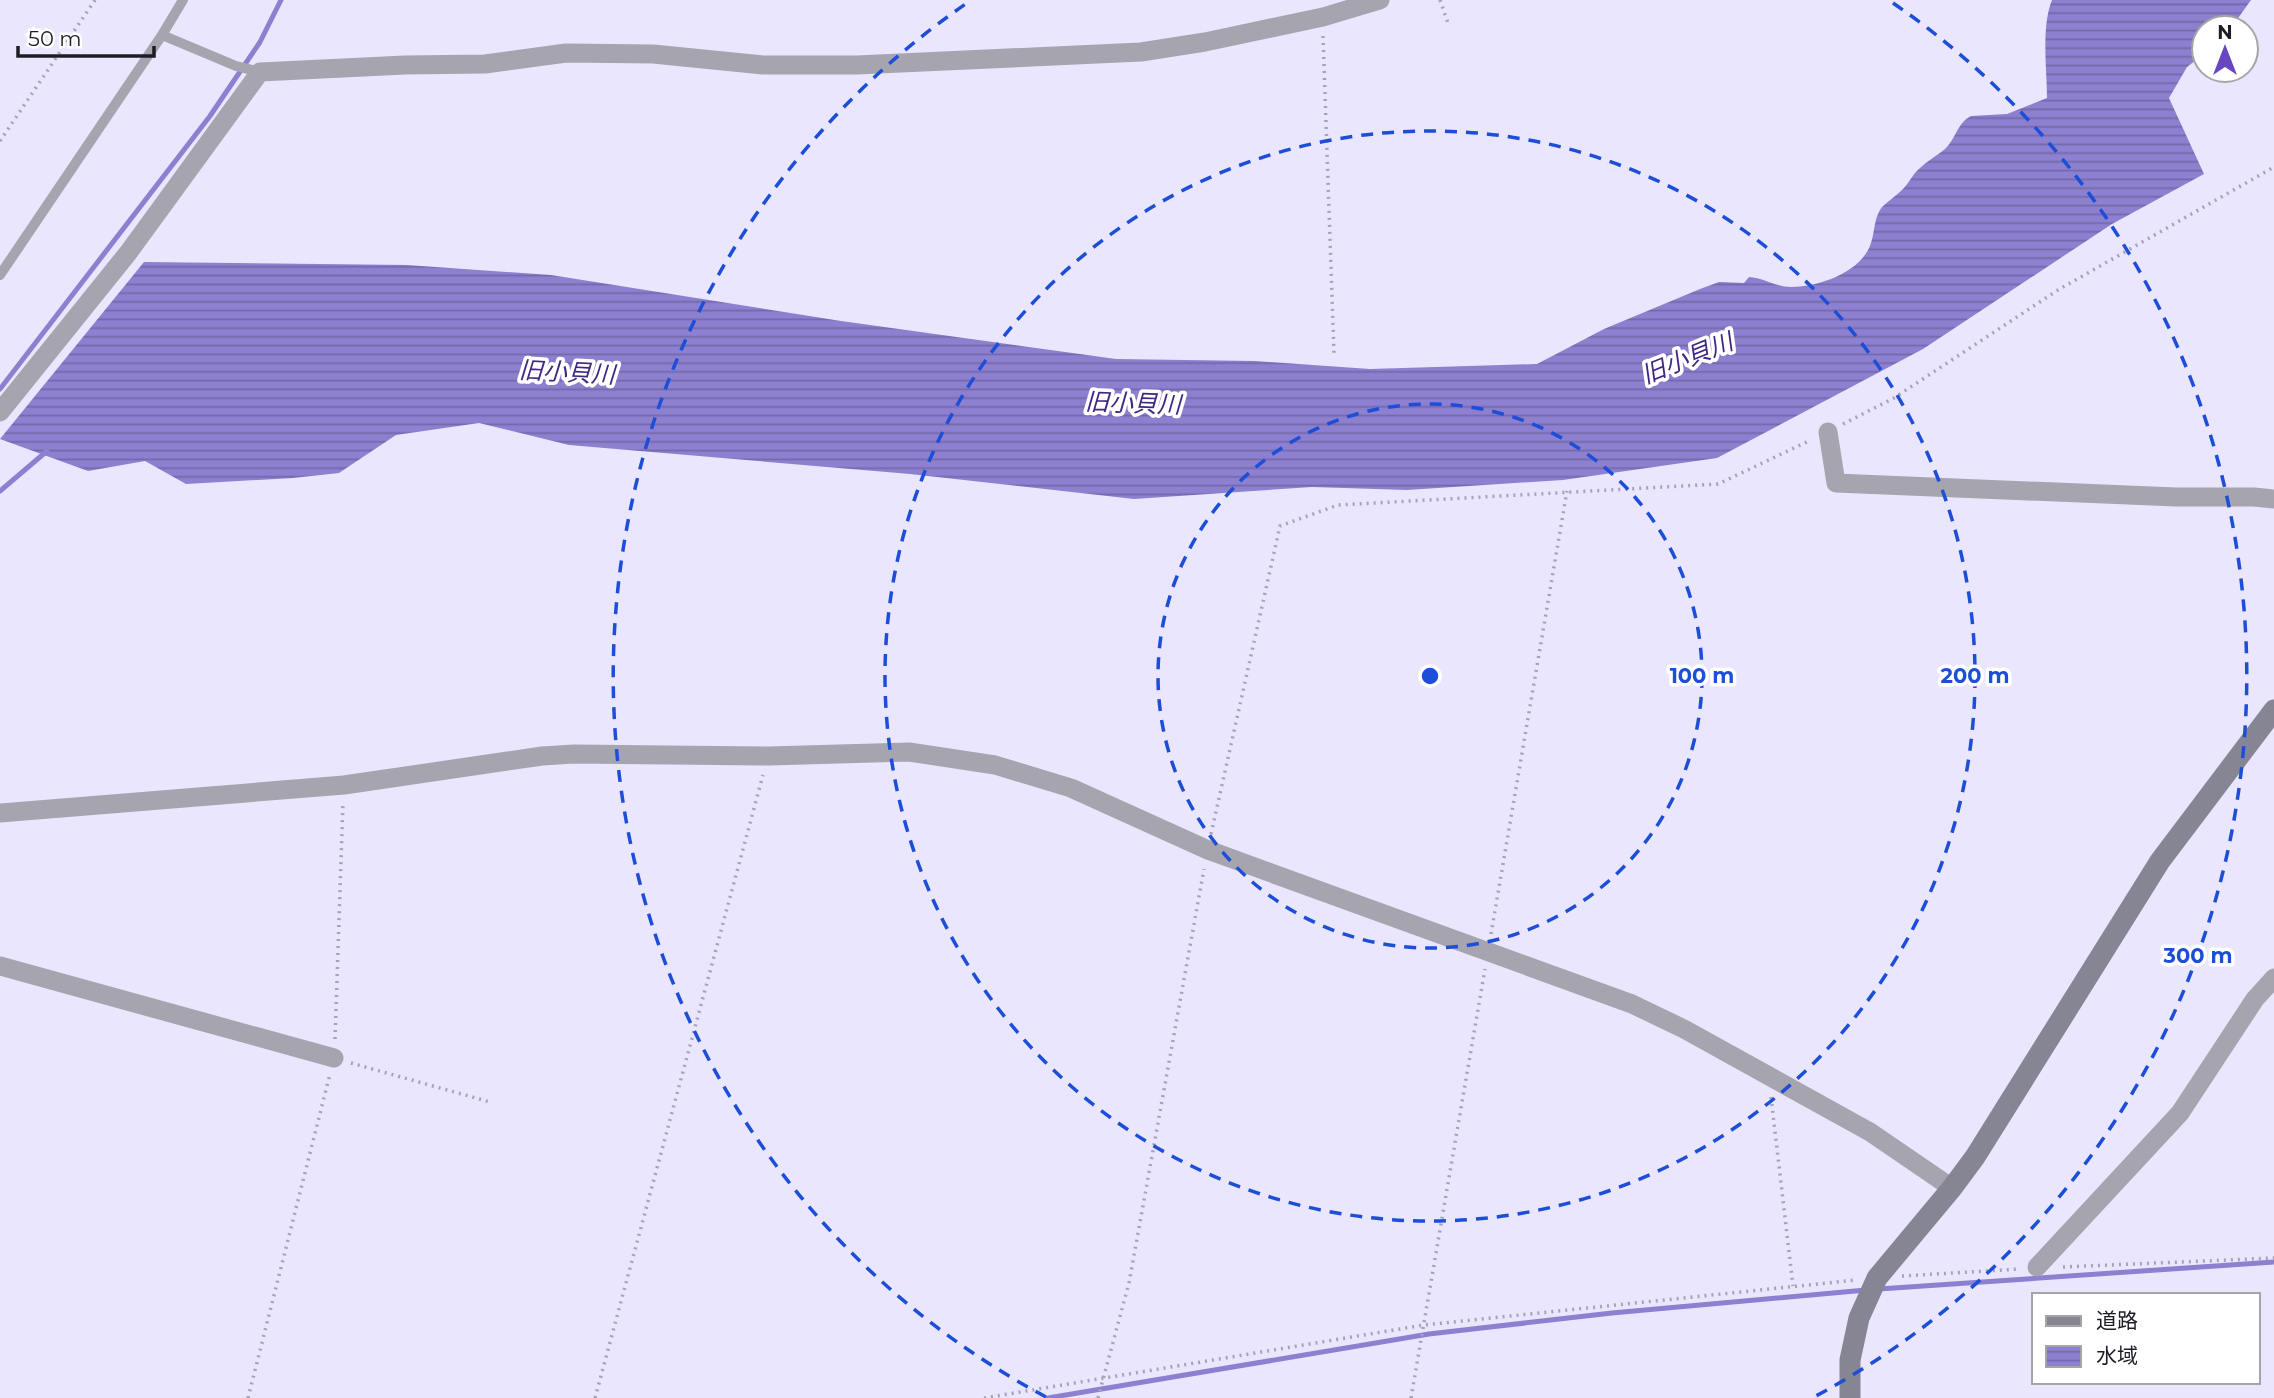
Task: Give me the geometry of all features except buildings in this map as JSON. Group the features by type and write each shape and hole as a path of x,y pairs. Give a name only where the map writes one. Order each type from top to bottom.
{"street":[{"path":"0,412 128,253 260,72 485,64 576,53 653,54 714,62 776,65 857,65 1141,52 1205,42 1323,17 1380,0"},
{"path":"1828,432 1836,483 2274,499"},
{"path":"1850,1398 1850,1360 1859,1318 1877,1278 1975,1157 2160,861 2274,710"},
{"path":"0,813 344,785 542,756 574,754 768,756 909,752 995,765 1071,788 1208,850 1632,1004 1684,1029 1870,1132 1952,1188"},
{"path":"0,966 334,1058"},
{"path":"2037,1268 2180,1113 2255,999 2274,978"}],"lane":[{"path":"0,275 183,0"},
{"path":"162,35 236,66 260,72"}],"path":[{"path":"0,141 94,0"},
{"path":"1440,0 1449,26"},
{"path":"1323,17 1334,354"},
{"path":"1098,1398 1129,1283 1208,850 1280,526 1338,505 1718,484 1894,398 2058,290 2274,167"},
{"path":"595,1398 768,756"},
{"path":"248,1398 334,1058 344,785"},
{"path":"334,1058 490,1102"},
{"path":"1768,1076 1793,1286"},
{"path":"984,1398 1424,1325 1877,1278 2274,1258"}],"water":[{"path":"2052,0 2251,0 2241,14 2190,14 2190,65 2169,98 2204,174 2112,224 1923,349 1717,458 1563,480 1407,490 1312,487 1134,499 910,474 569,445 479,423 396,435 339,473 186,484 145,461 88,471 0,439 144,262 407,265 551,275 841,321 1116,359 1255,361 1370,369 1537,364 1604,329 1719,282 1744,283 1749,277 1786,287 1802,286 1826,281 1849,270 1866,253 1882,207 1902,190 1918,169 1945,149 1966,119 1971,116 2007,114 2047,98 2046,35"}],"waterway":[{"path":"0,389 210,116 260,42 281,0"},
{"name":"旧小貝川","path":"0,491 47,451"},
{"path":"1879,1289 2274,1262"},
{"path":"1048,1398 1429,1334 1612,1313 1866,1290"}]}
